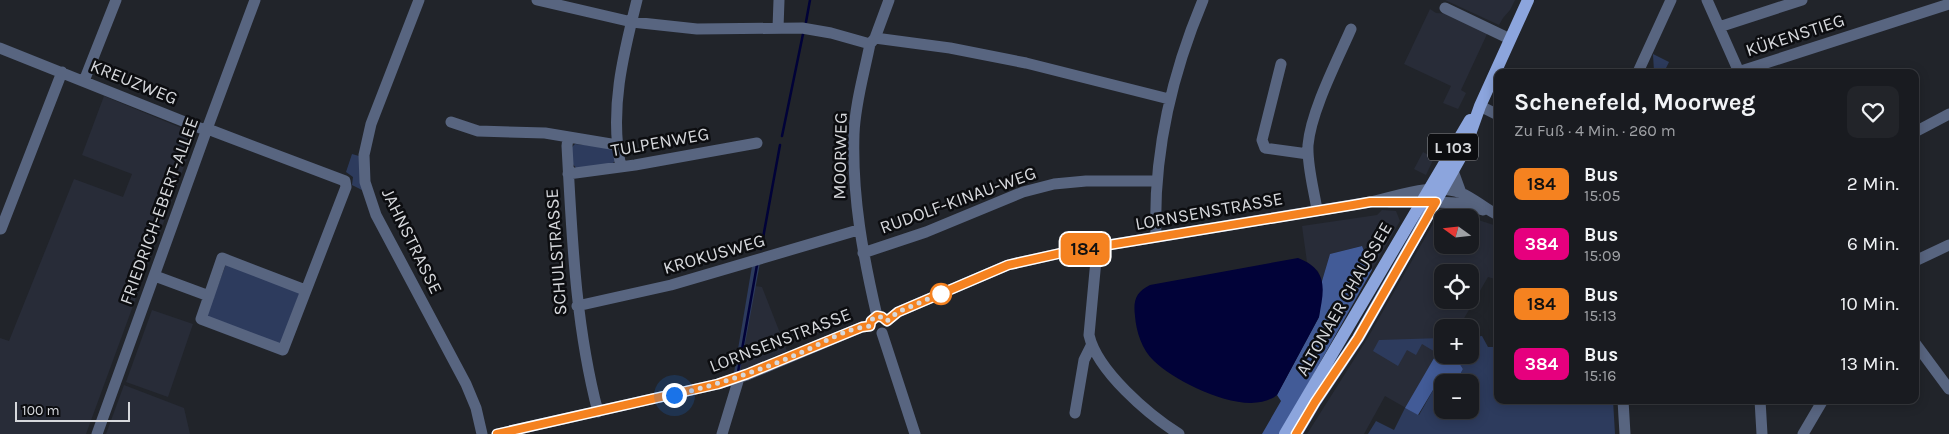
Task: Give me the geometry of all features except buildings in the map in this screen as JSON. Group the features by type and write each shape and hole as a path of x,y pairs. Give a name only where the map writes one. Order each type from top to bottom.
{"main road":[{"name":"ALTONAER CHAUSSEE","path":"1497,69 1528,0"},
{"name":"ALTONAER CHAUSSEE","path":"1296,434 1358,338 1436,202 1468,142 1480,106 1494,75"},
{"name":"ALTONAER CHAUSSEE","path":"1285,434 1459,137 1480,106"}],"street":[{"path":"84,81 116,0"},
{"name":"FRIEDRICH-EBERT-ALLEE","path":"97,434 255,0"},
{"name":"JAHNSTRASSE","path":"419,0 371,124 364,155 365,182 376,215 466,384 476,408 482,434"},
{"path":"537,0 632,22 697,29 778,28 816,30 873,41 950,48 1026,63 1169,99"},
{"path":"622,167 617,145 616,107 625,51 637,0"},
{"path":"778,28 779,0"},
{"name":"MOORWEG","path":"878,321 858,230 854,173 854,134 856,110 873,41 889,0"},
{"path":"1156,237 1159,157 1169,99 1188,38 1203,0"},
{"path":"1639,69 1671,0"},
{"path":"1707,0 1737,69"},
{"path":"1719,27 1802,0"},
{"name":"KÜKENSTIEG","path":"1747,69 1949,4"},
{"path":"1445,8 1510,39"},
{"path":"1317,210 1308,154 1310,136 1314,117 1351,29"},
{"name":"KREUZWEG","path":"0,48 344,181 346,187 306,290"},
{"path":"1644,59 1647,69"},
{"path":"1281,64 1262,140 1264,148 1308,154"},
{"path":"1,229 62,72"},
{"path":"1480,106 1494,112"},
{"path":"1919,130 1949,114"},
{"path":"451,122 478,131 545,134 617,145"},
{"name":"SCHULSTRASSE","path":"568,137 568,174 577,306 586,362 598,412"},
{"name":"TULPENWEG","path":"568,174 622,167 757,143"},
{"path":"1453,171 1461,193"},
{"name":"RUDOLF-KINAU-WEG","path":"863,253 926,232 1023,192 1054,184 1086,181 1157,181"},
{"name":"LORNSENSTRASSE","path":"497,434 697,390 739,378 1008,265 1054,254 1370,202 1429,190 1443,189 1461,193 1494,213"},
{"path":"1429,190 1436,202"},
{"name":"LORNSENSTRASSE","path":"1370,202 1456,203 1494,213"},
{"name":"KROKUSWEG","path":"577,306 679,283 858,230"},
{"path":"1919,259 1949,245"},
{"path":"1094,248 1096,260 1089,335 1091,346 1128,395 1167,427 1179,434"},
{"path":"222,258 306,290 283,350 201,318 222,258"},
{"path":"154,276 209,296"},
{"path":"878,321 886,329 882,333 915,434"},
{"path":"1075,413 1084,360 1091,346"},
{"path":"1919,348 1949,389"},
{"path":"722,434 739,378"},
{"path":"1623,404 1625,434"},
{"path":"1760,404 1762,434"},
{"path":"1803,434 1822,404"}],"shaded area":[{"path":"1445,0 1515,0 1499,25"},
{"path":"1430,9 1436,13 1450,14 1488,32 1461,90 1466,93 1458,109 1443,103 1451,86 1404,64"},
{"path":"1653,54 1669,62 1666,69 1654,69"},
{"path":"104,96 196,134 86,434 0,434 0,338 9,341 74,179 123,197 132,174 82,155"},
{"path":"575,144 607,147 614,151 615,161 612,164 577,169 571,162 571,148"},
{"path":"1423,152 1434,158 1426,175 1414,169"},
{"path":"352,154 359,156 362,190 352,185 353,177 346,172"},
{"path":"1382,210 1396,211 1400,221 1372,270 1361,246 1330,254 1322,281 1318,271 1307,262 1302,226 1377,215"},
{"path":"1479,220 1494,225 1494,279 1488,277 1479,293 1479,264 1434,264 1434,309 1469,309 1464,319 1434,319 1434,364 1437,364 1413,412 1385,396 1364,434 1307,434 1367,339 1434,223 1434,254 1479,254"},
{"path":"1362,246 1372,270 1280,434 1262,434 1281,401 1277,395 1319,317 1322,281 1330,254"},
{"path":"1298,258 1315,268 1320,275 1323,290 1321,307 1319,317 1277,395 1264,401 1249,403 1231,401 1213,395 1195,388 1165,370 1150,357 1143,346 1138,334 1134,310 1135,301 1141,291 1150,285"},
{"path":"760,263 740,371 734,373 752,266"},
{"path":"226,264 300,292 280,345 206,317"},
{"path":"755,286 762,287 787,351 740,371"},
{"path":"152,310 193,324 168,397 126,382"},
{"path":"1479,336 1482,336 1488,347 1494,347 1494,404 1613,404 1615,434 1368,434 1376,421 1394,430 1405,408 1419,415 1434,389 1434,419 1479,419 1479,374 1460,374 1463,369 1460,364 1479,364"},
{"path":"1434,338 1434,351 1422,344 1416,355 1407,350 1398,366 1373,351 1379,340"},
{"path":"1434,358 1434,364 1460,364 1463,369 1460,374 1434,374 1434,388 1418,415 1405,408"},
{"path":"124,385 184,408 190,434 106,434"}],"waterway":[{"path":"806,22 810,0"},
{"path":"782,136 803,34"},
{"path":"761,249 780,145"},
{"path":"738,372 757,265"}],"bus line":[{"name":"184","path":"497,434 697,390 739,378 836,337 862,327 870,326 872,319 877,316 885,318 887,321 898,312 1008,265 1054,254 1370,202 1436,202 1358,338 1296,434"}],"route":[{"path":"674,395 708,387 747,374 836,337 862,327 870,326 874,317 880,316 887,321 898,312 941,294"}]}
